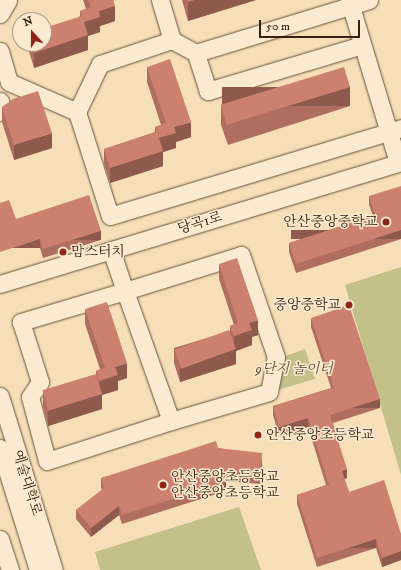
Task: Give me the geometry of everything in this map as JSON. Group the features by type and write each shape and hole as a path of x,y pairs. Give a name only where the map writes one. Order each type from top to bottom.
{"street":[{"path":"0,14 8,0"},
{"path":"160,0 172,40 196,53 208,91 362,45"},
{"path":"196,53 350,3 370,0"},
{"path":"350,3 362,45 395,130 400,162"},
{"path":"172,40 100,64 77,112 110,216 395,130"},
{"path":"0,51 10,82 77,112"},
{"path":"0,101 3,111 0,112"},
{"name":"당곡1로","path":"0,284 400,162"},
{"path":"110,250 171,421"},
{"path":"241,255 276,357 269,392 171,421 47,461 30,398 40,382 21,322 241,255"},
{"name":"예술대학로","path":"0,396 54,570"},
{"name":"예술대학로","path":"0,448 38,570"},
{"path":"0,539 10,570"}],"green space":[{"path":"401,267 401,475 345,285"},
{"name":"9단지 놀이터","path":"305,349 315,379 274,391 280,358"},
{"path":"239,507 261,570 100,570 95,552"}],"building":[{"path":"88,0 113,0 115,6 99,11 100,17 84,22 88,35 52,47 52,25 82,16 80,11 91,7"},
{"path":"170,59 191,122 174,127 176,133 159,138 163,151 110,168 104,149 157,132 155,127 166,123 147,67"},
{"path":"344,67 350,87 227,125 221,105"},
{"path":"38,91 52,133 14,145 2,107 13,99"},
{"name":"중앙중학교","path":"401,186 401,230 296,264 289,243 375,215 369,196"},
{"path":"89,195 101,231 43,249 40,239 0,252 0,203 9,200 16,219"},
{"path":"237,258 258,320 249,323 252,330 234,336 230,326 238,323 219,264"},
{"path":"107,302 127,363 115,367 118,375 99,381 96,371 105,368 85,309"},
{"path":"349,305 380,399 330,415 347,469 342,471 349,492 384,480 401,534 401,551 382,558 376,539 317,558 297,495 329,485 308,418 279,427 273,406 334,388 311,318"},
{"path":"229,330 236,349 181,369 174,350"},
{"path":"96,374 102,394 49,410 42,390"},
{"path":"216,441 218,448 262,453 260,475 222,471 226,482 122,515 119,506 91,528 76,510 104,488 101,478"}],"place":[{"name":"안산중앙중학교","path":"386,222"},
{"name":"맘스터치","path":"63,252"},
{"name":"중앙중학교","path":"349,305"},
{"name":"안산중앙초등학교","path":"258,435"},
{"name":"안산중앙초등학교 안산중앙초등학교","path":"163,485"}]}
